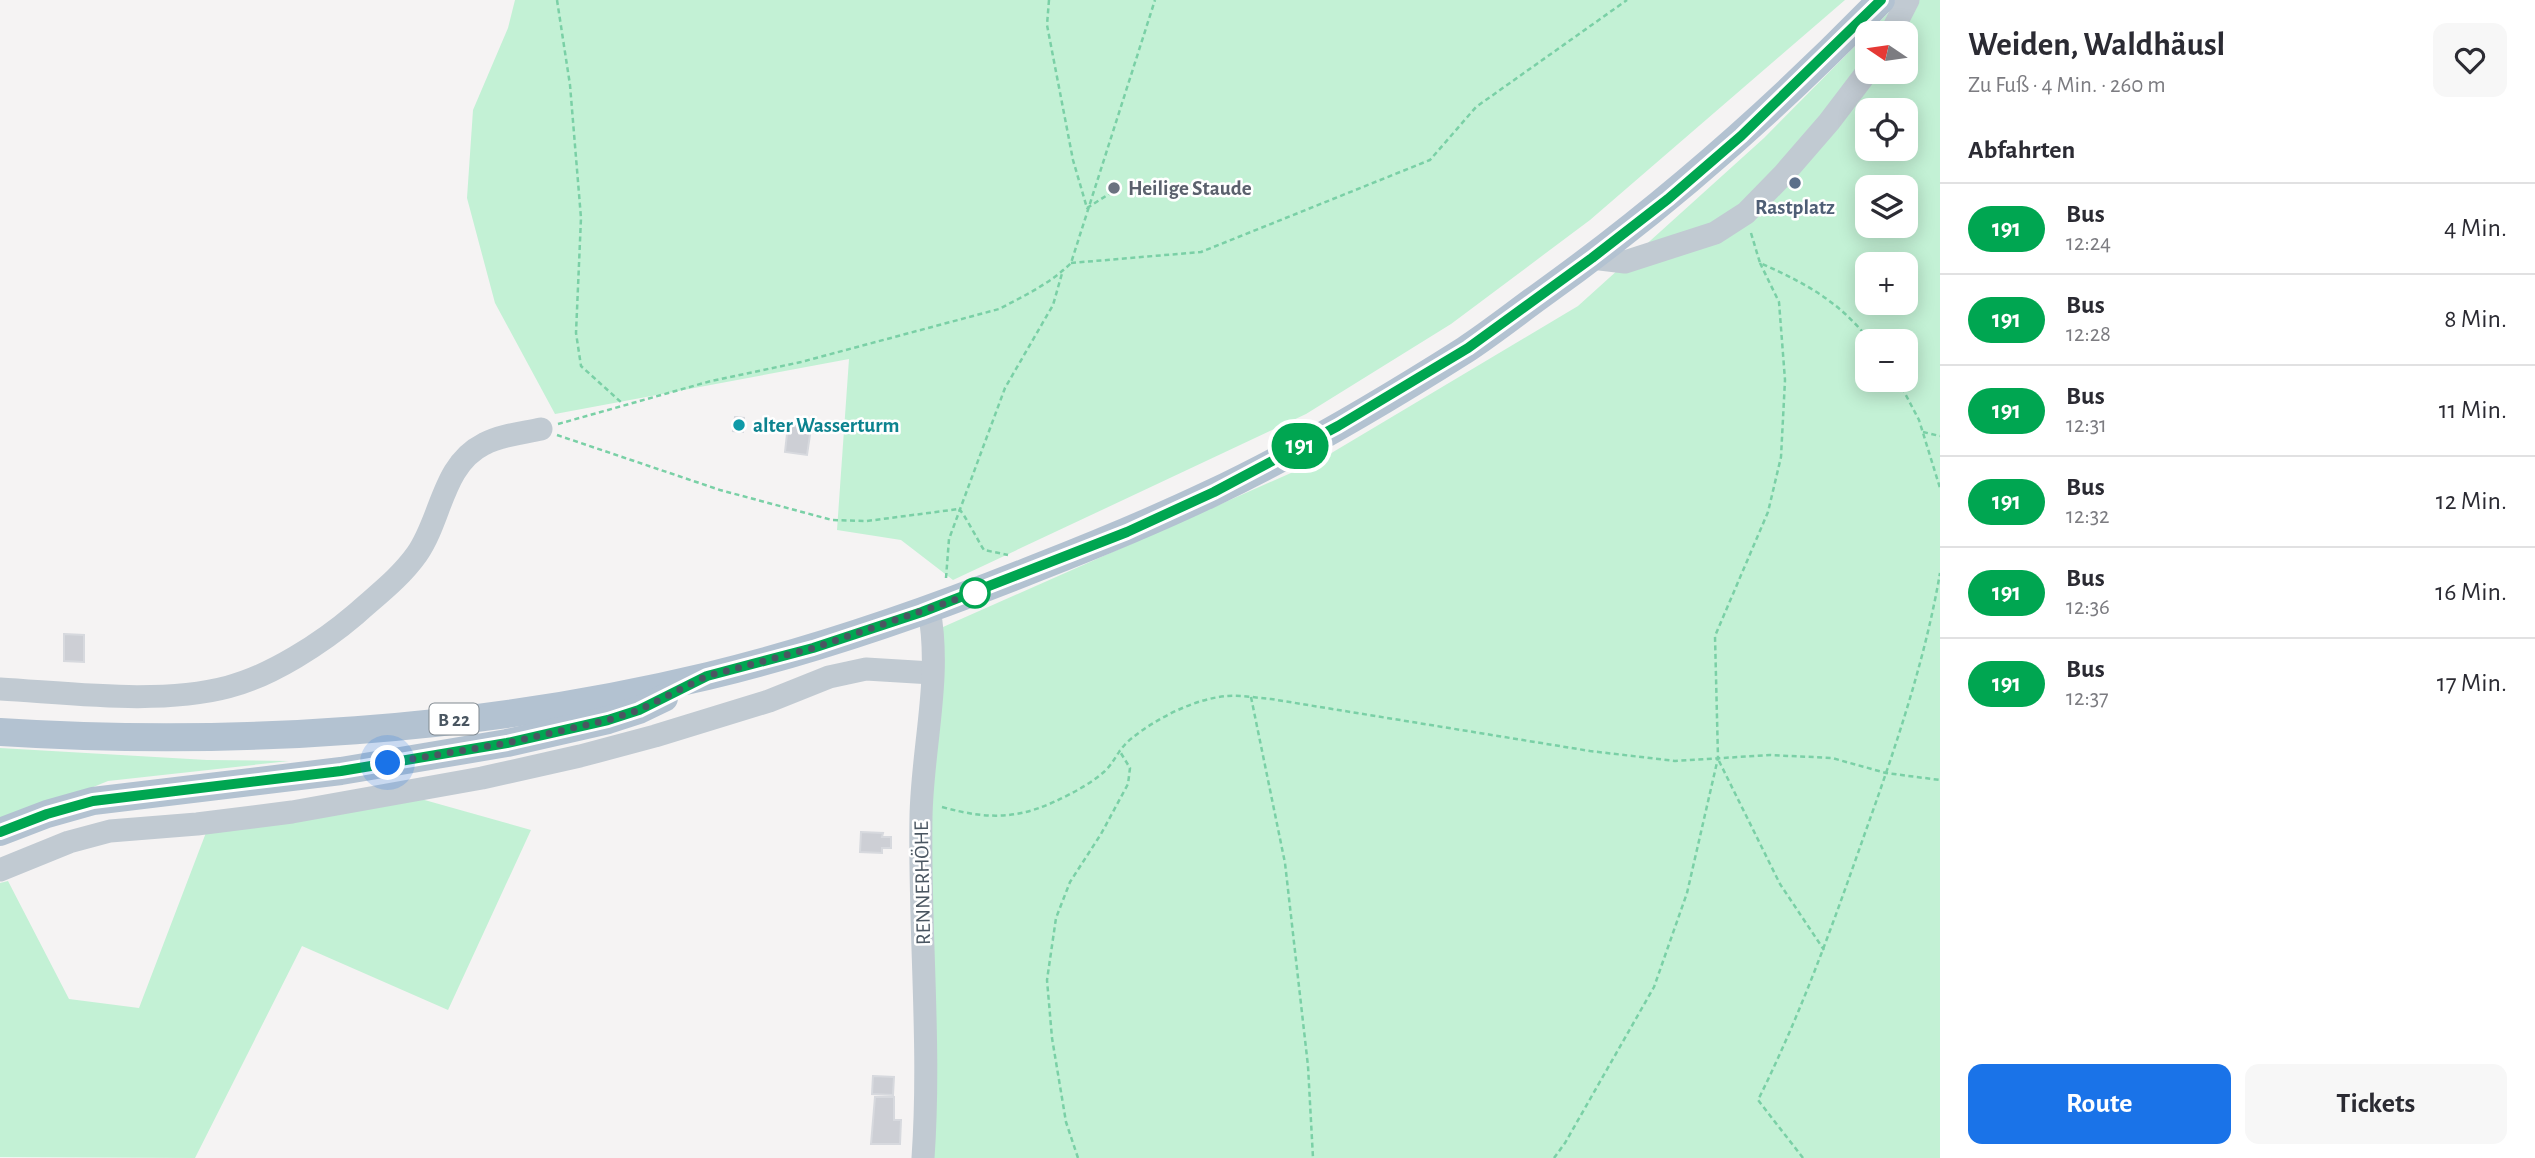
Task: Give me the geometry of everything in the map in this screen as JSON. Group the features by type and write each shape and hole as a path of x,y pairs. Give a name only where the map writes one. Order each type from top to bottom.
{"main road":[{"name":"B 22","path":"0,732 78,737 248,736 369,730 513,712 602,698 707,676 813,648 937,606 1127,532 1214,492 1313,440 1468,348 1668,199 1741,136 1881,0"},
{"path":"0,832 47,814 93,801 341,771 507,743 639,710 707,676"}],"street":[{"path":"1897,21 1908,0"},
{"path":"1592,258 1625,262 1715,233 1745,213 1802,154 1857,84"},
{"path":"0,689 176,695 227,688 256,678 337,630 398,577 417,554 429,533 454,470 465,456 486,443 541,429"},
{"name":"RENNERHÖHE","path":"923,1158 927,1111 921,802 937,606"},
{"path":"0,870 69,842 110,831 292,812 482,778 580,756 769,701 829,677 866,669 932,673"}],"path":[{"path":"557,0 570,85 581,218 576,333 581,366 622,404"},
{"path":"1049,0 1047,25 1073,160 1087,208"},
{"path":"541,429 622,404 710,381 801,362 999,309 1063,270 1071,262 1155,0"},
{"path":"1071,262 1201,252 1430,160 1476,107 1627,0"},
{"path":"1087,208 1109,194"},
{"path":"1554,1158 1654,987 1687,893 1717,758 1716,636 1768,512 1781,457 1785,380 1779,302 1760,263 1745,213"},
{"path":"1760,263 1807,284 1854,320 1861,329"},
{"path":"937,606 949,539 1004,388 1053,305 1063,270"},
{"path":"1904,392 1923,432 1940,488"},
{"path":"541,429 720,490 832,520 867,521 959,509 984,550 1000,555 1013,555"},
{"path":"1923,432 1940,436"},
{"path":"1803,1158 1758,1100 1786,1044 1824,950 1886,773 1933,615 1940,573"},
{"path":"921,802 967,814 1012,816 1042,809 1083,787 1106,770 1118,750 1167,716 1208,699 1230,695 1590,751 1675,761 1770,755 1832,758 1886,773 1940,780"},
{"path":"1251,697 1285,863 1308,1066 1313,1158"},
{"path":"1078,1158 1066,1122 1052,1038 1047,980 1055,918 1070,882 1101,834 1128,784 1130,768 1118,750"},
{"path":"1717,758 1780,884 1824,950"}],"green space":[{"path":"515,0 1845,0 1590,220 1451,324 1306,414 953,580 901,540 837,530 849,359 555,414 495,303 467,198 473,110 508,28"},
{"path":"1901,0 1940,0 1940,1158 933,1158 927,833 943,627 1318,461 1578,306 1764,138 1855,46 1855,84 1918,84 1918,21 1880,21"},
{"path":"0,748 207,760 289,761 108,781 0,825"},
{"path":"421,799 531,830 448,1010 302,946 195,1158 0,1157 0,883 8,881 69,999 139,1008 207,830"}],"building":[{"name":"alter Wasserturm","path":"735,417 744,418 743,432 733,431"},
{"path":"788,425 811,428 807,455 785,452"},
{"path":"64,634 84,635 84,662 64,661"},
{"path":"861,832 883,833 882,837 891,837 891,848 882,848 882,853 860,852"},
{"path":"873,1076 894,1077 893,1095 872,1094"},
{"path":"875,1097 894,1097 894,1120 901,1120 900,1144 871,1144"}],"bus line":[{"name":"191","path":"0,832 47,814 93,801 341,771 507,743 608,720 639,710 707,676 813,648 922,612 1127,532 1214,492 1338,426 1468,348 1668,199 1741,136 1881,0"}],"place":[{"name":"Rastplatz","path":"1795,183"},
{"name":"Heilige Staude","path":"1114,188"},
{"name":"alter Wasserturm","path":"739,425"}],"route":[{"path":"388,763 507,743 608,720 639,710 707,676 813,648 975,593"}]}
